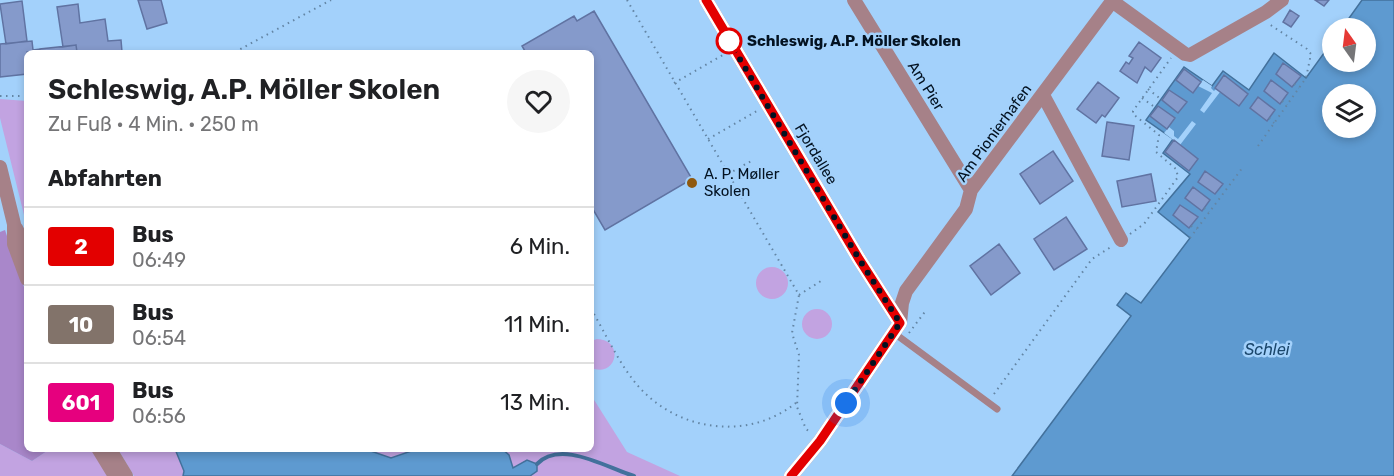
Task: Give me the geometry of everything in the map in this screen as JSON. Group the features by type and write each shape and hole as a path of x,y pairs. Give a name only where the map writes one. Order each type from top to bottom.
{"street":[{"name":"Fjordallee","path":"706,0 859,259 897,328"},
{"name":"Am Pier","path":"854,0 971,190"},
{"path":"1113,1 1185,54 1190,55 1282,0"},
{"name":"Am Pionierhafen","path":"897,328 906,291 966,209 971,190 1113,1"},
{"path":"1043,95 1120,240"},
{"path":"0,167 14,225 14,244 24,271"},
{"path":"14,225 24,244"},
{"path":"791,476 820,441 897,328"},
{"path":"100,452 115,476"},
{"path":"111,452 126,476"}],"lane":[{"path":"897,328 996,409"}],"path":[{"path":"239,50 331,0"},
{"path":"627,0 799,295 792,333 799,355 797,402 806,429 820,441"},
{"path":"1257,16 1311,54 1306,78 1258,146"},
{"path":"674,83 734,49"},
{"path":"1294,84 1299,88"},
{"path":"1148,89 1162,100"},
{"path":"0,96 24,96"},
{"path":"1142,98 1156,108"},
{"path":"1282,101 1287,105"},
{"path":"708,139 767,105"},
{"path":"1269,118 1274,123"},
{"path":"728,174 753,160"},
{"path":"1190,238 1242,167"},
{"path":"1216,192 1221,195"},
{"path":"1204,208 1209,212"},
{"path":"1191,226 1197,229"},
{"path":"799,295 824,279"},
{"path":"594,314 638,386 674,415 698,424 733,427 766,420 782,413 797,402"}],"shaded area":[{"path":"0,99 24,101 24,215 0,118"},
{"path":"5,230 24,287 24,452 46,452 32,461 0,444 0,232"},
{"path":"772,267 783,272 788,283 783,294 772,299 761,294 756,283 761,272"},
{"path":"817,309 828,313 832,324 828,335 817,339 806,335 802,324 806,313"},
{"path":"594,340 606,341 612,345 614,358 607,368 594,369"},
{"path":"594,400 627,452 680,476 530,476 537,471 513,469 509,455 506,452 594,452"},
{"path":"0,444 32,461 46,452 93,452 108,476 0,476"},
{"path":"120,452 176,452 184,471 183,476 134,476"},
{"path":"372,452 408,452 391,458"}],"water":[{"name":"Schlei","path":"1362,0 1394,0 1394,476 1012,476 1131,316 1117,305 1126,293 1141,303 1190,238 1158,212 1190,174 1163,153 1173,139 1146,120 1184,67 1212,86 1223,71 1249,90 1274,53 1306,78 1322,56 1322,72 1376,72 1376,18 1349,18"},
{"path":"176,452 374,452 391,458 408,452 506,452 509,455 513,468 527,460 537,464 537,471 530,476 183,476 184,471"}],"pier":[{"path":"1203,80 1212,86 1214,91 1216,89 1220,92 1204,113 1200,110 1212,93 1198,86"},
{"path":"1192,121 1196,124 1180,145 1164,133 1169,127 1178,139"}],"building":[{"path":"138,0 161,0 167,23 147,29"},
{"path":"1315,0 1329,0 1324,6"},
{"path":"22,1 27,41 6,44 0,4"},
{"path":"78,4 80,23 105,19 108,41 121,40 122,50 77,50 76,45 63,47 57,7"},
{"path":"1290,10 1299,16 1291,27 1283,22"},
{"path":"594,11 692,179 605,230 594,211 594,50 524,50 522,46 574,16 577,21"},
{"path":"32,41 33,50 24,50 24,74 0,77 0,44"},
{"path":"1139,42 1161,58 1151,72 1145,67 1137,83 1120,71 1126,62 1129,64 1133,58 1129,56"},
{"path":"76,45 77,50 40,50"},
{"path":"1283,63 1301,76 1292,87 1276,74"},
{"path":"1184,69 1201,82 1193,93 1176,80"},
{"path":"1224,75 1248,94 1239,106 1215,88"},
{"path":"1271,80 1288,93 1280,104 1264,91"},
{"path":"1098,82 1119,98 1105,117 1102,115 1096,123 1077,109"},
{"path":"1169,90 1187,102 1178,113 1162,100"},
{"path":"1258,97 1275,110 1267,121 1250,108"},
{"path":"1158,106 1175,118 1167,129 1150,116"},
{"path":"1107,122 1134,126 1129,160 1102,156"},
{"path":"1174,140 1198,159 1189,171 1165,152"},
{"path":"1053,151 1073,181 1040,204 1020,174"},
{"path":"1205,171 1223,184 1215,194 1198,182"},
{"path":"1151,174 1156,201 1122,207 1117,181"},
{"path":"1193,187 1210,200 1202,211 1185,198"},
{"path":"1180,205 1198,217 1189,228 1173,215"},
{"path":"1066,217 1087,249 1054,270 1034,239"},
{"path":"999,244 1020,273 991,295 970,266"}],"waterway":[{"path":"537,464 547,457 558,454 571,455 598,462 634,476"}],"bus line":[{"name":"2","path":"706,0 859,259 900,323 860,385 820,441 791,476"}],"place":[{"name":"Schleswig, A.P. Möller Skolen","path":"729,41"},
{"name":"A. P. Møller Skolen","path":"692,183"}],"route":[{"path":"729,41 859,259 900,323 846,403"}]}
